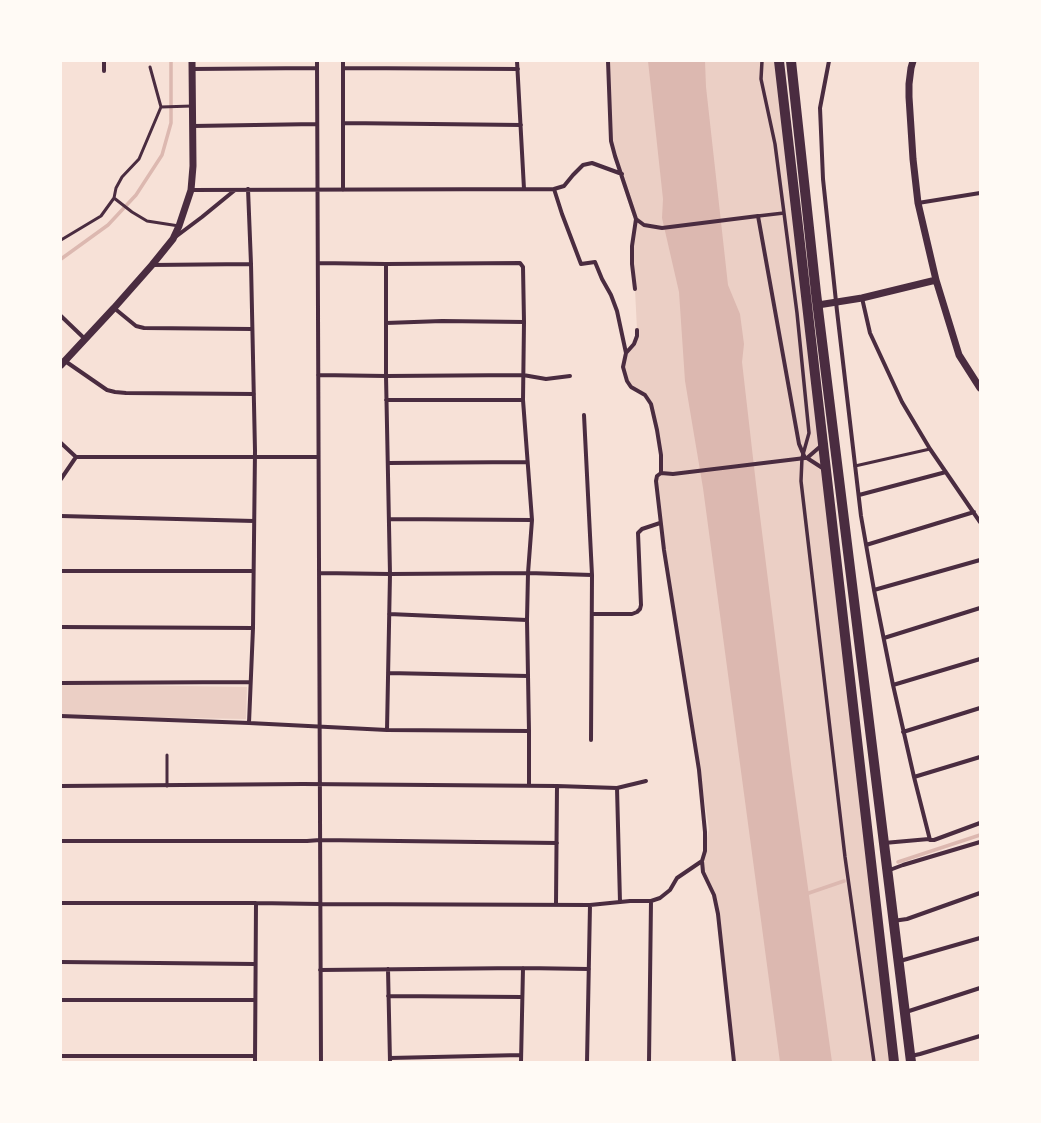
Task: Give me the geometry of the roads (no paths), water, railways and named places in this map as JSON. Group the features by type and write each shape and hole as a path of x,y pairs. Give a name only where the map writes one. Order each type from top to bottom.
{"main road":[{"path":"779,61 894,1062"},
{"path":"791,61 818,305 910,1059"}],"street":[{"path":"104,61 104,71"},
{"path":"317,61 320,1062"},
{"path":"343,61 343,190"},
{"path":"518,61 524,189"},
{"path":"608,61 612,141 615,156 636,219 632,246 632,264 635,289"},
{"path":"762,61 761,79 775,144 797,313 809,433 801,480 845,857 874,1062"},
{"path":"829,61 820,102 823,179 855,466 874,590 903,732 929,839"},
{"path":"913,61 909,84 909,97 913,159 918,203 936,280 959,355 980,388"},
{"path":"173,239 191,190 193,166 192,65 317,68"},
{"path":"343,68 518,69"},
{"path":"343,123 521,125"},
{"path":"193,126 317,124"},
{"path":"191,190 554,189 564,186 583,165 592,163 622,174"},
{"path":"248,189 252,264 255,458 253,628 249,723"},
{"path":"554,189 581,264 595,262 611,295 617,311 626,353 624,367 627,381 631,387 645,395 651,404 657,430 661,455 661,473 657,476 656,481 660,523 699,770 705,832 705,851 702,861 703,872 714,895 718,914 734,1062"},
{"path":"235,190 173,239 114,308 63,363 107,390 115,392 254,394"},
{"path":"918,203 980,193"},
{"path":"636,219 644,225 662,228 784,213"},
{"path":"758,216 799,444 804,457 826,470"},
{"path":"318,263 520,263 524,270 523,375 527,462 532,520 528,573 527,620 529,786"},
{"path":"152,265 252,264"},
{"path":"386,264 386,400 390,574 387,730"},
{"path":"818,305 862,298 936,280"},
{"path":"862,298 870,333 902,402 930,449 980,522"},
{"path":"114,308 136,326 144,328 252,329"},
{"path":"61,316 85,339"},
{"path":"386,323 442,321 524,322"},
{"path":"626,353 634,344 638,330"},
{"path":"318,375 523,375 546,378 570,376"},
{"path":"386,400 524,400"},
{"path":"584,415 592,575 591,740"},
{"path":"61,443 76,457 318,457"},
{"path":"661,473 674,474 804,457 823,444"},
{"path":"61,479 76,457"},
{"path":"388,463 527,462"},
{"path":"859,495 946,472"},
{"path":"866,545 974,512"},
{"path":"61,516 254,521"},
{"path":"389,519 532,520"},
{"path":"592,614 632,614 640,609 638,533 642,528 660,523"},
{"path":"874,590 980,560"},
{"path":"61,571 253,571"},
{"path":"319,573 528,573 592,575"},
{"path":"884,638 980,608"},
{"path":"389,614 527,620"},
{"path":"61,628 253,628"},
{"path":"893,685 980,659"},
{"path":"388,673 528,676"},
{"path":"61,683 250,682"},
{"path":"903,732 980,708"},
{"path":"61,716 387,730 529,731"},
{"path":"914,777 980,757"},
{"path":"61,786 320,785 557,786 617,788 646,781"},
{"path":"556,904 557,786"},
{"path":"617,788 620,902"},
{"path":"884,843 929,839 931,841 980,823"},
{"path":"61,841 320,840 557,843"},
{"path":"887,871 980,842"},
{"path":"61,903 590,905 651,901 660,898 670,890 677,878 702,861"},
{"path":"894,921 907,919 980,893"},
{"path":"648,1062 651,901"},
{"path":"255,1062 256,903"},
{"path":"587,1062 590,905"},
{"path":"898,961 980,938"},
{"path":"61,962 255,964"},
{"path":"320,970 523,968 589,969"},
{"path":"521,1062 523,968"},
{"path":"388,969 390,1060 521,1055"},
{"path":"904,1012 980,988"},
{"path":"388,996 522,997"},
{"path":"61,1000 255,1000"},
{"path":"910,1059 920,1054 980,1036"},
{"path":"61,1056 255,1056"}],"lane":[{"path":"61,240 101,216 114,198 116,188 122,177 139,159 161,107 150,67"},
{"path":"161,107 192,106"},
{"path":"114,198 147,221 179,226"},
{"path":"855,466 930,449"},
{"path":"167,755 167,786"}],"waterway":[{"path":"61,259 108,225 136,195 162,155 171,123 171,61"},
{"path":"898,862 980,835"},
{"path":"806,894 844,881"}]}
